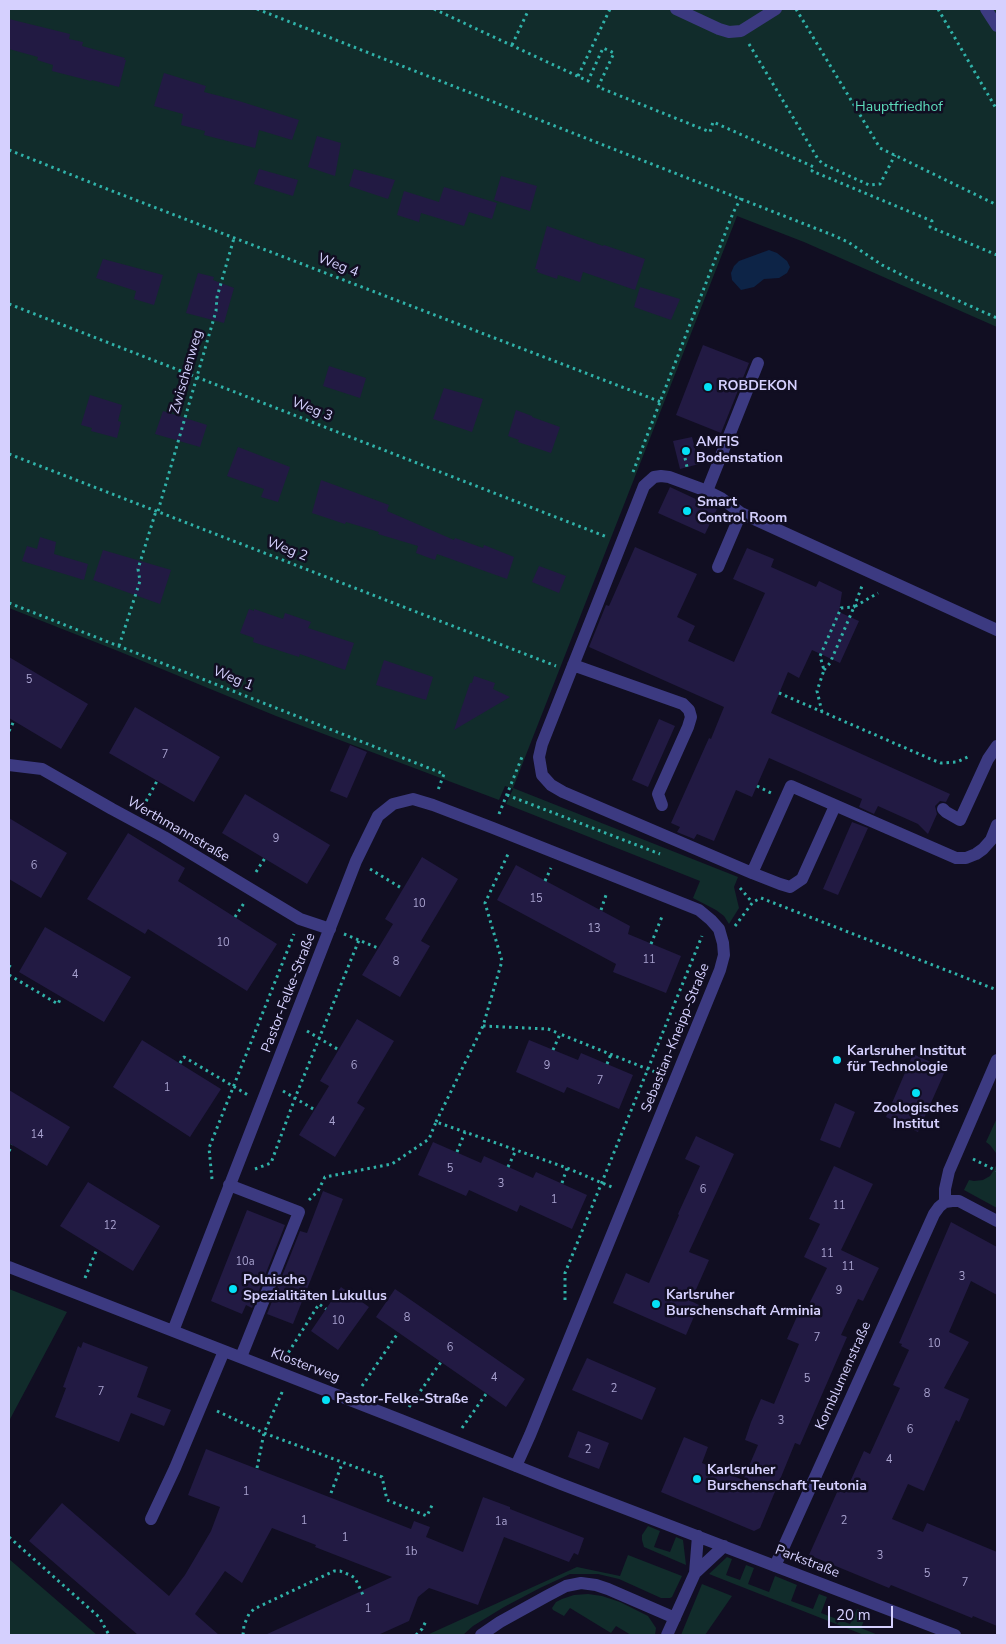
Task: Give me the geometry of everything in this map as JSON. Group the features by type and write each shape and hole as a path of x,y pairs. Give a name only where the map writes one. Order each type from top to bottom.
{"street":[{"path":"676,9 729,32 740,31 776,9"},
{"path":"986,9 997,26"},
{"path":"707,491 758,363"},
{"path":"835,806 802,879 790,887 752,873 563,792 551,785 542,774 539,757 542,744 644,486 654,477 661,476 682,481 707,491 721,498 741,513 997,630"},
{"path":"718,567 741,513"},
{"path":"573,666 683,704 689,710 688,727 658,794 662,805"},
{"path":"943,809 960,820 988,759 997,746"},
{"name":"Werthmannstraße","path":"9,766 42,769 112,809 136,820 300,919 330,929"},
{"path":"752,873 790,786 956,858 966,858 983,849 991,840 997,825"},
{"name":"Pastor-Felke-Straße","path":"173,1331 228,1185 270,1084 356,861 378,816 393,804 413,799 433,804 493,828"},
{"path":"493,828 699,910 719,929 723,943"},
{"name":"Sebastian-Kneipp-Straße","path":"516,1466 720,970 724,955 723,943"},
{"path":"997,1060 957,1150 945,1189 945,1202 959,1201 997,1221"},
{"path":"228,1185 299,1212 241,1357"},
{"name":"Kornblumenstraße","path":"775,1566 934,1214 938,1207 945,1202"},
{"name":"Klosterweg","path":"9,1267 647,1517"},
{"path":"151,1519 175,1468 224,1351"},
{"name":"Parkstraße","path":"647,1517 955,1635"},
{"path":"667,1635 695,1573 698,1536"},
{"path":"695,1573 724,1546"},
{"path":"481,1635 546,1596 566,1586 581,1583 608,1589 675,1618"}],"path":[{"path":"257,9 741,198 848,242 889,269 997,318"},
{"path":"434,9 588,81 603,48 614,53 598,87 710,132 713,122 814,167 812,171 932,221 930,227 997,254"},
{"path":"512,45 529,9"},
{"path":"578,76 610,9"},
{"path":"796,9 880,148 997,205"},
{"path":"938,9 997,110"},
{"path":"740,31 818,159 823,164 869,185 880,184 895,155"},
{"name":"Weg 4","path":"9,150 661,402"},
{"path":"733,213 741,198"},
{"name":"Zwischenweg","path":"119,646 140,581 138,569 197,378 234,238"},
{"name":"Weg 3","path":"9,304 607,537"},
{"name":"Weg 2","path":"9,454 557,667"},
{"path":"822,712 817,692 824,670 830,663 867,572"},
{"path":"824,670 820,656 841,608 854,607 893,583"},
{"name":"Weg 1","path":"9,603 444,774 442,779"},
{"path":"779,693 941,763 957,762 973,754"},
{"path":"9,731 14,721"},
{"path":"136,820 158,781"},
{"path":"493,828 510,788"},
{"path":"507,795 664,856"},
{"path":"299,1212 318,1190 325,1177 392,1164 429,1139 483,1026 502,961 484,903 516,837"},
{"path":"356,861 404,889"},
{"path":"738,885 753,902"},
{"path":"652,944 670,898"},
{"path":"723,943 753,902 761,898 997,990"},
{"path":"228,1185 212,1180 209,1148 300,919"},
{"path":"565,1306 564,1273 705,928 711,920"},
{"path":"330,929 378,948"},
{"path":"242,1190 249,1171 271,1163 295,1098 359,940"},
{"path":"9,967 12,962"},
{"path":"9,975 58,1004 61,997"},
{"path":"294,1023 339,1050"},
{"path":"483,1026 548,1029 675,1080"},
{"path":"553,1050 560,1034"},
{"path":"607,1064 611,1054"},
{"path":"180,1063 184,1057 262,1104"},
{"path":"270,1084 314,1110"},
{"path":"436,1122 567,1168 629,1194"},
{"path":"457,1152 465,1132"},
{"path":"9,1151 12,1144"},
{"path":"508,1167 516,1150"},
{"path":"957,1150 997,1172"},
{"path":"562,1183 567,1168"},
{"path":"78,1294 97,1249"},
{"path":"276,1371 319,1304 326,1309"},
{"path":"352,1401 398,1333"},
{"path":"401,1420 441,1362"},
{"path":"257,1468 264,1433 289,1376"},
{"path":"454,1441 486,1394"},
{"path":"202,1404 264,1433 382,1478 387,1500 426,1516 433,1503"},
{"path":"331,1493 342,1464"},
{"path":"9,1537 99,1617 109,1635"},
{"path":"243,1635 244,1626 249,1614 254,1609 334,1571 340,1571 355,1578 363,1595"},
{"path":"416,1635 426,1621"}],"green space":[{"name":"Hauptfriedhof","path":"9,9 997,9 997,327 804,242 737,216 513,788 738,877 734,887 739,908 729,924 724,916 716,910 693,898 700,881 506,804 513,789 505,786 499,800 276,716 9,608"},
{"path":"997,1118 997,1163 996,1153 986,1142"},
{"path":"997,1163 997,1208 964,1190 969,1180 983,1180 990,1176"},
{"path":"9,1289 67,1312 9,1421"},
{"path":"648,1526 660,1531 654,1547 670,1552 676,1537 683,1540 686,1565 644,1547 642,1535"},
{"path":"628,1555 682,1576 672,1597 661,1598 619,1579 598,1574 570,1574 504,1607 473,1626 463,1635 427,1635 577,1567 620,1576"},
{"path":"727,1557 732,1559 726,1575 740,1580 746,1565 754,1568 748,1584 769,1592 775,1576 797,1585 791,1601 813,1609 819,1594 827,1597 821,1613 850,1624 857,1609 867,1613 861,1628 878,1635 864,1635 709,1574"},
{"path":"9,1559 97,1635 9,1635"},
{"path":"702,1584 732,1596 705,1635 681,1635"},
{"path":"588,1594 620,1602 648,1616 656,1628 655,1635 631,1635 616,1626 611,1633 570,1608 564,1616 552,1608 556,1602 562,1599 574,1595"}],"water":[{"path":"769,250 777,253 787,261 790,267 787,273 779,278 764,279 754,287 741,290 732,280 731,273 734,266 739,261"}],"building":[{"path":"9,19 70,34 69,39 83,42 82,46 125,58 119,87 52,71 53,65 37,60 38,57 9,49"},
{"path":"164,73 206,86 204,92 299,120 292,140 259,130 255,148 204,135 205,131 181,125 183,114 154,106"},
{"path":"317,136 341,143 335,176 308,167"},
{"path":"259,169 298,180 293,196 254,184"},
{"path":"354,169 395,180 388,199 349,186"},
{"path":"501,176 537,186 530,211 494,200"},
{"path":"444,187 497,203 492,219 469,212 464,226 421,213 419,222 397,215 404,191 439,202"},
{"path":"547,226 645,259 635,290 583,272 580,282 558,275 557,279 537,272 538,269 535,269"},
{"path":"103,259 163,275 154,305 134,299 136,291 96,278"},
{"path":"198,273 214,277 213,280 234,288 224,323 186,313"},
{"path":"640,287 680,299 671,320 634,307"},
{"name":"ROBDEKON","path":"703,345 749,363 721,433 676,415"},
{"path":"329,366 366,378 360,398 323,386"},
{"path":"444,388 483,399 472,432 433,419"},
{"path":"90,395 122,405 118,421 121,422 117,438 91,431 92,428 81,425"},
{"path":"516,410 560,427 551,453 518,442 519,440 508,436"},
{"path":"163,411 207,425 200,447 155,434"},
{"name":"AMFIS Bodenstation","path":"692,437 699,464 680,469 673,441"},
{"path":"238,447 290,467 278,502 261,497 264,489 227,476"},
{"path":"321,480 389,505 387,511 454,540 455,538 483,548 484,545 514,557 507,579 437,554 435,560 416,553 418,546 378,534 379,532 346,522 345,524 312,513"},
{"name":"Smart Control Room","path":"670,487 717,509 705,534 658,513"},
{"path":"40,537 56,542 54,554 88,564 84,580 22,561 27,546 37,549"},
{"path":"635,547 697,574 677,617 695,626 688,641 734,662 765,593 733,579 747,548 774,559 771,567 816,587 819,581 842,592 839,612 859,621 840,663 812,650 799,678 788,672 771,713 950,794 946,802 940,801 935,806 937,814 928,834 918,824 878,806 874,814 859,807 862,799 769,758 752,797 736,790 714,841 697,834 694,839 677,832 680,827 671,823 724,707 589,647 606,605 609,606"},
{"path":"103,550 171,570 160,604 93,580"},
{"path":"539,566 566,576 559,593 532,582"},
{"path":"249,609 283,619 285,613 311,622 308,628 354,643 345,670 300,654 299,657 253,642 254,638 240,633"},
{"path":"9,657 88,704 61,749 9,718"},
{"path":"384,660 433,677 426,700 376,685"},
{"path":"474,676 495,683 493,689 510,697 454,730 470,683 472,683"},
{"path":"135,707 220,757 194,802 109,753"},
{"path":"659,719 675,726 648,787 632,780"},
{"path":"350,745 367,752 347,798 330,791"},
{"path":"245,794 330,845 307,884 222,833"},
{"path":"9,818 67,853 41,898 9,879"},
{"path":"852,822 868,828 838,895 823,889"},
{"path":"128,833 185,868 178,881 277,944 247,991 148,929 145,934 87,899"},
{"path":"422,857 458,879 421,941 430,946 400,997 362,975 393,924 385,919"},
{"path":"516,865 630,926 628,934 681,956 666,993 613,972 616,964 497,900"},
{"path":"45,927 131,977 104,1022 19,972"},
{"path":"357,1019 394,1041 357,1103 365,1108 335,1157 299,1135 329,1086 320,1081"},
{"path":"142,1040 221,1089 190,1137 113,1087"},
{"path":"529,1040 578,1060 581,1053 633,1075 619,1109 567,1087 564,1093 516,1072"},
{"name":"Zoologisches Institut","path":"913,1054 946,1069 918,1132 886,1117"},
{"path":"9,1090 70,1127 47,1166 9,1143"},
{"path":"835,1103 855,1112 840,1148 820,1140"},
{"path":"696,1136 734,1154 689,1252 709,1260 691,1301 699,1305 686,1335 613,1303 626,1273 649,1283 700,1166 685,1159"},
{"path":"433,1142 481,1163 484,1156 533,1178 536,1172 587,1195 572,1229 520,1205 517,1212 469,1190 466,1196 418,1175"},
{"path":"834,1166 873,1184 841,1250 879,1268 863,1301 858,1299 841,1335 847,1337 800,1445 795,1443 760,1528 754,1531 661,1492 684,1437 708,1447 702,1463 743,1480 758,1445 745,1440 751,1422 761,1399 774,1404 799,1344 787,1339 799,1312 804,1314 827,1268 804,1257 820,1224 809,1219"},
{"path":"88,1182 160,1226 133,1271 60,1226"},
{"path":"323,1191 343,1199 293,1324 267,1314 300,1231 307,1233"},
{"path":"247,1210 285,1225 252,1308 246,1305 242,1314 211,1301"},
{"path":"951,1222 997,1247 997,1295 971,1281 949,1332 969,1342 944,1388 969,1399 959,1422 956,1420 924,1491 908,1484 892,1519 923,1532 927,1523 997,1552 997,1626 973,1616 972,1618 891,1585 889,1588 809,1555 838,1490 845,1493 864,1451 870,1454 900,1388 893,1385 909,1350 899,1343"},
{"path":"341,1287 369,1307 338,1350 311,1331"},
{"path":"395,1289 525,1379 506,1407 376,1317"},
{"path":"83,1342 148,1367 137,1397 171,1410 164,1426 131,1413 119,1442 55,1417 66,1388 63,1387 78,1346 81,1348"},
{"path":"587,1358 656,1388 642,1420 572,1390"},
{"path":"578,1431 609,1443 599,1469 568,1457"},
{"path":"206,1449 411,1529 414,1521 430,1527 426,1537 463,1552 483,1497 584,1538 578,1555 574,1553 569,1562 504,1537 478,1605 429,1588 418,1597 409,1621 378,1635 265,1635 392,1577 272,1528 242,1583 225,1571 195,1614 219,1635 138,1635 29,1541 62,1503 169,1596 185,1575 211,1531 220,1507 188,1495"}],"place":[{"name":"ROBDEKON","path":"708,387"},
{"name":"AMFIS Bodenstation","path":"686,451"},
{"name":"Smart Control Room","path":"687,511"},
{"name":"Karlsruher Institut für Technologie","path":"837,1060"},
{"name":"Zoologisches Institut","path":"916,1093"},
{"name":"Polnische Spezialitäten Lukullus","path":"233,1289"},
{"name":"Karlsruher Burschenschaft Arminia","path":"656,1304"},
{"name":"Pastor-Felke-Straße","path":"326,1400"},
{"name":"Karlsruher Burschenschaft Teutonia","path":"697,1479"}]}
